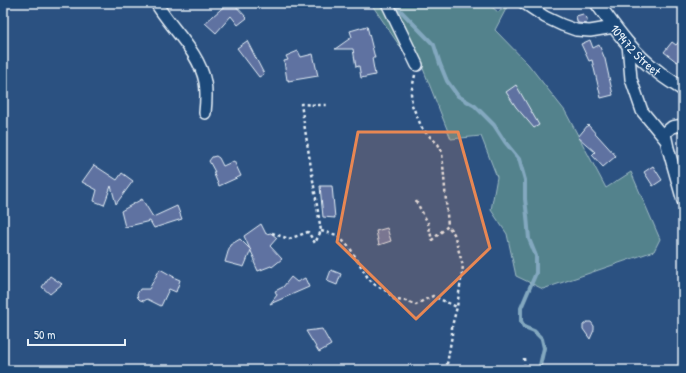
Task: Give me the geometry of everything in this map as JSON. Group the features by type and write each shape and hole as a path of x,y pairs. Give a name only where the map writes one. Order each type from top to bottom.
{"street":[{"path":"156,3 187,46 201,69 205,82 205,113"},
{"path":"387,3 417,65"},
{"path":"524,3 545,17 576,30 590,31 614,27"},
{"name":"109472 Street","path":"597,3 614,27 640,57 656,71 683,89"},
{"path":"628,44 631,80 642,111 665,139"},
{"path":"683,125 675,126 669,129 665,134 665,139 683,201"}],"path":[{"path":"417,65 411,93 412,104 422,128 438,144 442,152 448,226 454,234 463,266 446,370"},
{"path":"272,233 289,239 308,232 315,243 321,231 301,104 317,106 329,105"},
{"path":"416,201 428,223 432,240 448,226"},
{"path":"321,231 337,235 350,248 368,278 374,284 388,292 395,300 406,301 416,306 424,300 434,296 457,307"},
{"path":"524,358 525,370"}],"highlighted area":[{"path":"358,132 458,132 490,248 416,319 337,242"}],"green space":[{"path":"373,3 487,3 498,12 507,7 495,30 528,64 565,111 606,188 631,172 660,239 654,251 543,289 516,276 507,234 491,210 497,177 481,136 451,139 422,66 403,51 372,5"}],"building":[{"path":"228,3 233,3 247,18 238,25 231,16 216,33 205,23"},
{"path":"583,14 587,18 586,24 578,23 577,21 576,16"},
{"path":"367,26 375,58 372,58 375,75 361,78 359,66 356,67 353,49 335,49 352,37 350,31"},
{"path":"683,37 683,55 677,62 664,52 672,42 676,45"},
{"path":"590,40 593,48 599,45 605,59 613,95 601,98 592,60 589,61 581,44"},
{"path":"247,41 264,74 259,77 237,48"},
{"path":"298,51 301,57 313,54 318,76 287,80 284,61 288,60 286,56"},
{"path":"516,85 539,125 534,128 516,107 506,92"},
{"path":"588,125 616,156 603,167 592,155 595,152 578,137"},
{"path":"216,156 219,158 223,166 234,161 241,176 219,186 213,172 215,172 209,161 212,157"},
{"path":"94,165 117,180 122,173 133,181 116,204 111,186 104,205 94,201 97,190 82,182"},
{"path":"653,166 662,180 653,186 644,172"},
{"path":"320,186 332,186 335,218 323,217"},
{"path":"142,199 153,217 177,206 182,219 154,228 150,221 125,227 121,211"},
{"path":"261,224 266,234 271,233 277,238 270,246 282,259 272,267 271,266 258,271 254,262 255,260 244,236"},
{"path":"387,228 391,241 379,245 376,231"},
{"path":"240,239 251,250 244,267 225,262 230,245"},
{"path":"160,269 180,280 176,292 169,289 161,306 147,299 144,301 140,300 137,294 140,289 149,289"},
{"path":"331,270 341,274 337,285 327,281"},
{"path":"50,276 62,284 50,294 42,287"},
{"path":"291,277 297,282 305,278 309,287 270,304 277,295 275,291 283,287"},
{"path":"587,322 591,322 594,326 590,339 583,329 583,325"},
{"path":"322,329 331,345 319,352 306,331"}],"waterway":[{"path":"395,3 396,6 434,45 447,81 458,96 475,106 494,125 505,142 519,159 525,180 525,199 529,239 536,256 536,273 521,308 521,321 524,327 534,331 542,339 544,348 539,370"}]}
